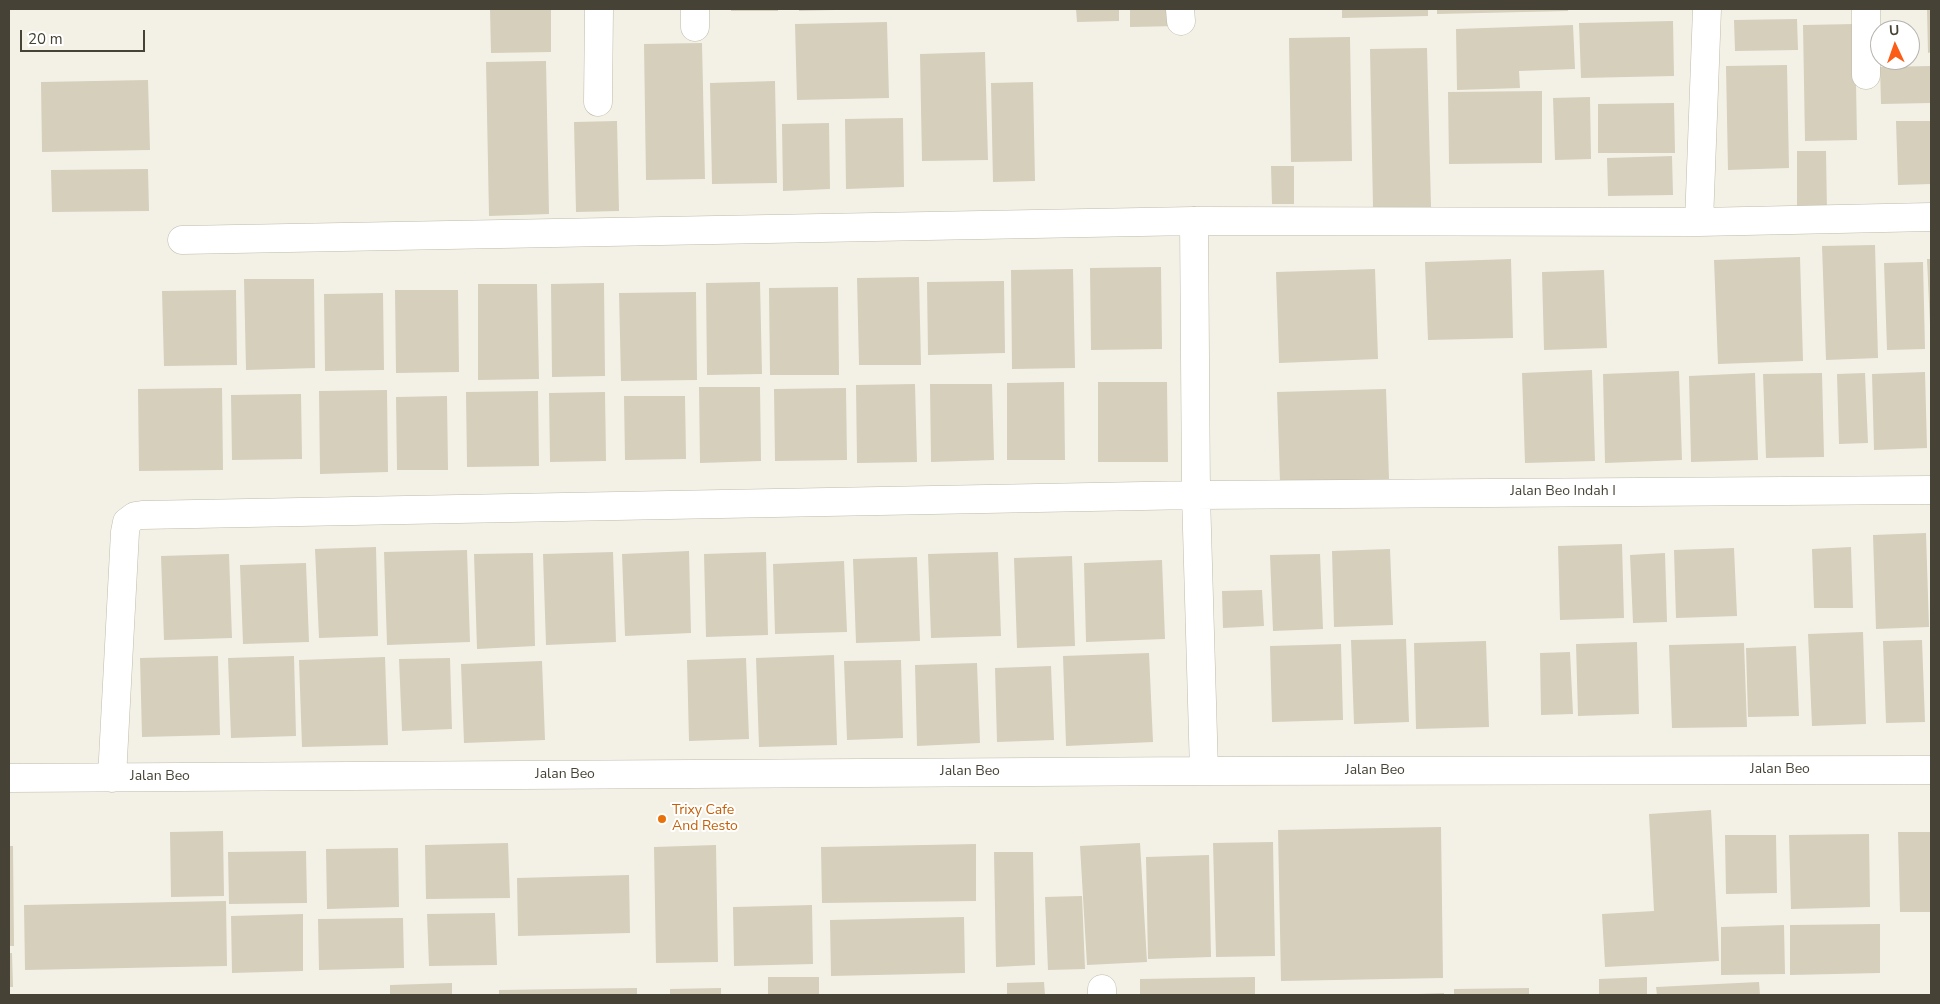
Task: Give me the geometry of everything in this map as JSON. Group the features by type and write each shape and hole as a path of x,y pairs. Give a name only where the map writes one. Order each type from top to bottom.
{"street":[{"path":"598,102 599,9"},
{"path":"1699,222 1707,9"},
{"path":"1866,9 1866,75"},
{"path":"182,240 1194,221 1699,222 1931,217"},
{"path":"1194,221 1196,495 1204,771"},
{"name":"Jalan Beo Indah I","path":"112,778 125,532 127,522 135,516 152,514 1196,495 1931,490"},
{"name":"Jalan Beo","path":"9,778 1204,771 1931,770"}],"building":[{"path":"490,9 551,9 551,52 491,53"},
{"path":"731,9 778,9 778,11 731,11"},
{"path":"799,9 835,9 835,10 799,11"},
{"path":"1076,9 1119,9 1119,21 1077,22"},
{"path":"1130,9 1176,9 1177,26 1130,27"},
{"path":"1342,9 1428,9 1428,16 1342,18"},
{"path":"1437,9 1568,9 1568,11 1437,14"},
{"path":"1927,9 1931,9 1931,52 1928,53"},
{"path":"1797,19 1798,50 1735,51 1734,20"},
{"path":"1673,21 1674,76 1581,78 1579,23"},
{"path":"887,22 889,98 797,100 795,24"},
{"path":"1855,24 1857,140 1805,141 1803,25"},
{"path":"1573,25 1575,69 1519,71 1520,88 1457,90 1456,29"},
{"path":"1350,37 1352,161 1291,162 1289,38"},
{"path":"702,43 705,179 646,180 644,44"},
{"path":"1427,48 1431,207 1373,208 1370,49"},
{"path":"985,52 988,160 922,161 920,54"},
{"path":"546,61 549,214 489,216 486,62"},
{"path":"1787,65 1789,168 1728,170 1726,66"},
{"path":"1920,66 1931,66 1931,103 1881,104 1880,70 1920,70"},
{"path":"148,80 150,150 42,152 41,82"},
{"path":"775,81 777,183 712,184 710,83"},
{"path":"1033,82 1035,181 993,182 991,83"},
{"path":"1542,91 1542,163 1449,164 1448,92"},
{"path":"1590,97 1591,159 1555,160 1553,98"},
{"path":"1674,103 1675,153 1598,153 1598,104"},
{"path":"903,118 904,187 846,189 845,119"},
{"path":"617,121 619,211 576,212 574,122"},
{"path":"1896,121 1931,121 1931,184 1898,185"},
{"path":"829,123 830,189 783,191 782,124"},
{"path":"1797,151 1826,151 1827,213 1797,213"},
{"path":"1672,156 1673,195 1608,196 1607,158"},
{"path":"1271,166 1294,166 1294,204 1272,204"},
{"path":"148,169 149,211 52,212 51,170"},
{"path":"1875,245 1878,358 1826,360 1822,246"},
{"path":"1800,257 1803,361 1718,364 1714,260"},
{"path":"1511,259 1513,338 1428,340 1425,262"},
{"path":"1927,259 1931,259 1931,325 1930,325"},
{"path":"1923,262 1925,349 1887,350 1884,263"},
{"path":"1161,267 1162,349 1091,350 1090,268"},
{"path":"1073,269 1075,368 1012,369 1011,270"},
{"path":"1375,269 1378,359 1279,363 1276,272"},
{"path":"1604,270 1607,348 1544,350 1542,272"},
{"path":"919,277 921,365 859,365 857,278"},
{"path":"244,279 314,279 315,368 246,370"},
{"path":"1004,281 1005,353 928,355 927,282"},
{"path":"760,282 762,374 707,375 706,283"},
{"path":"604,283 605,376 552,377 551,284"},
{"path":"478,284 537,284 539,379 478,380"},
{"path":"838,287 839,375 770,375 769,288"},
{"path":"236,290 237,365 164,366 162,291"},
{"path":"395,290 458,290 459,372 396,373"},
{"path":"696,292 697,380 621,381 619,293"},
{"path":"383,293 384,370 325,371 324,294"},
{"path":"1592,370 1595,461 1525,463 1522,373"},
{"path":"1679,371 1682,460 1605,463 1603,374"},
{"path":"1925,372 1927,448 1874,450 1872,374"},
{"path":"1755,373 1758,460 1691,462 1689,376"},
{"path":"1822,373 1824,457 1766,458 1763,374"},
{"path":"1865,373 1868,443 1839,444 1837,374"},
{"path":"1064,382 1065,460 1007,460 1007,383"},
{"path":"1098,382 1167,382 1168,462 1098,462"},
{"path":"915,384 917,462 857,463 856,385"},
{"path":"930,384 992,384 994,460 931,462"},
{"path":"699,387 760,387 761,461 700,463"},
{"path":"222,388 223,470 139,471 138,389"},
{"path":"846,388 847,460 775,461 774,389"},
{"path":"1386,389 1389,479 1280,483 1277,392"},
{"path":"387,390 388,472 320,474 319,391"},
{"path":"538,391 539,466 467,467 466,392"},
{"path":"605,392 606,461 550,462 549,393"},
{"path":"301,394 302,459 232,460 231,395"},
{"path":"447,396 448,470 397,470 396,397"},
{"path":"624,396 685,396 686,459 625,460"},
{"path":"1926,533 1929,627 1876,629 1873,535"},
{"path":"1622,544 1624,618 1560,620 1558,546"},
{"path":"376,547 378,636 319,638 315,549"},
{"path":"1851,547 1853,608 1814,608 1812,549"},
{"path":"1734,548 1737,616 1676,618 1674,550"},
{"path":"1390,549 1393,625 1334,627 1332,551"},
{"path":"467,550 470,642 387,645 384,552"},
{"path":"689,551 691,633 625,636 622,554"},
{"path":"613,552 616,642 546,645 543,554"},
{"path":"766,552 768,635 706,637 704,554"},
{"path":"998,552 1001,636 931,638 928,554"},
{"path":"533,553 535,646 477,649 474,554"},
{"path":"1665,553 1667,622 1633,623 1630,555"},
{"path":"229,554 232,638 164,640 161,556"},
{"path":"1320,554 1323,629 1273,631 1270,555"},
{"path":"1072,556 1075,646 1017,648 1014,558"},
{"path":"917,557 920,641 856,643 853,559"},
{"path":"1162,560 1165,639 1086,642 1084,563"},
{"path":"844,561 847,632 775,634 773,564"},
{"path":"306,563 309,642 243,644 240,565"},
{"path":"1262,590 1264,626 1223,628 1222,591"},
{"path":"1863,632 1866,724 1812,726 1808,634"},
{"path":"1406,639 1409,722 1354,724 1351,640"},
{"path":"1922,640 1925,722 1886,723 1883,641"},
{"path":"1486,641 1489,727 1416,729 1414,643"},
{"path":"1637,642 1639,714 1578,716 1576,644"},
{"path":"1744,643 1747,727 1672,728 1669,645"},
{"path":"1341,644 1343,720 1272,722 1270,646"},
{"path":"1796,646 1799,716 1748,717 1746,648"},
{"path":"1570,652 1573,714 1541,715 1540,653"},
{"path":"1149,653 1153,742 1066,746 1063,656"},
{"path":"834,655 837,745 759,747 756,658"},
{"path":"218,656 220,735 142,737 140,658"},
{"path":"294,656 296,736 231,738 228,658"},
{"path":"385,657 388,745 302,747 299,660"},
{"path":"450,658 452,729 402,731 399,659"},
{"path":"746,658 749,739 689,741 687,660"},
{"path":"901,660 903,738 847,740 844,661"},
{"path":"542,661 545,740 464,743 461,664"},
{"path":"977,663 980,743 917,746 915,665"},
{"path":"1051,666 1054,740 997,742 995,668"},
{"path":"1711,810 1719,961 1605,967 1602,914 1654,911 1649,814"},
{"path":"1441,827 1443,978 1281,981 1278,830"},
{"path":"223,831 224,896 171,897 170,832"},
{"path":"1898,832 1931,832 1931,912 1900,912"},
{"path":"1869,834 1870,907 1791,909 1789,835"},
{"path":"1725,835 1776,835 1777,893 1726,894"},
{"path":"1273,842 1275,956 1216,957 1213,843"},
{"path":"508,843 510,898 426,899 425,845"},
{"path":"1140,843 1147,962 1087,965 1080,846"},
{"path":"976,844 976,901 822,903 821,847"},
{"path":"716,845 718,962 656,963 654,847"},
{"path":"9,846 13,846 14,946 9,946"},
{"path":"398,848 399,907 327,909 326,849"},
{"path":"306,851 307,903 229,904 228,852"},
{"path":"994,852 1033,852 1035,965 996,967"},
{"path":"1209,855 1211,957 1148,959 1146,857"},
{"path":"629,875 630,933 518,936 517,878"},
{"path":"1082,896 1085,969 1048,970 1045,897"},
{"path":"226,901 227,966 25,970 24,905"},
{"path":"812,905 813,964 734,966 733,907"},
{"path":"495,913 497,965 429,966 427,914"},
{"path":"303,914 303,971 232,973 231,916"},
{"path":"964,917 965,973 831,976 830,920"},
{"path":"403,918 404,968 319,970 318,919"},
{"path":"1880,924 1880,973 1790,975 1790,925"},
{"path":"1784,925 1785,974 1721,975 1721,927"},
{"path":"9,953 12,953 13,987 9,987"},
{"path":"768,977 819,977 819,995 768,995"},
{"path":"1255,977 1255,995 1140,995 1140,979"},
{"path":"1647,977 1647,995 1599,995 1599,979"},
{"path":"1044,982 1045,995 1007,995 1007,983"},
{"path":"1759,982 1760,995 1657,995 1656,987"},
{"path":"452,983 452,995 390,995 390,985"},
{"path":"637,988 637,995 499,995 499,990"},
{"path":"721,988 721,995 670,995 670,989"},
{"path":"1529,988 1529,995 1454,995 1454,989"},
{"path":"1444,993 1444,995 1418,995 1418,994"}],"place":[{"name":"Trixy Cafe And Resto","path":"662,819"}]}
